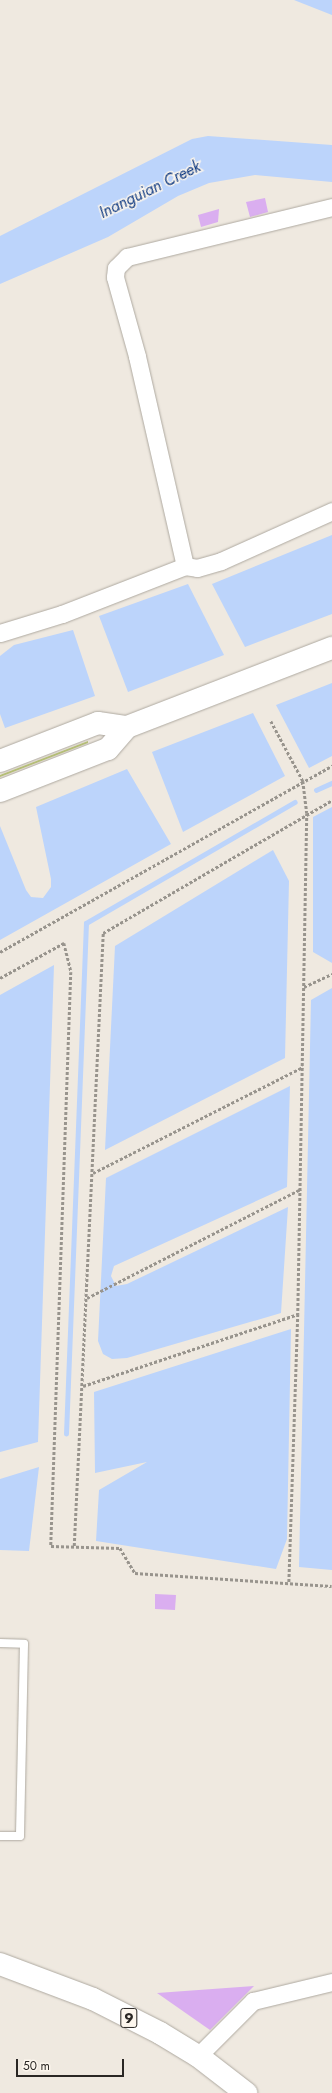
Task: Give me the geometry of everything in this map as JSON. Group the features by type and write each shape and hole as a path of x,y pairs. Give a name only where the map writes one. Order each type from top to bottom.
{"highway":[{"path":"0,791 108,749 127,727 332,648"},
{"path":"0,761 98,723 127,727"},
{"name":"9","path":"0,1964 93,1999 198,2056 246,2093"}],"street":[{"path":"185,566 137,356 115,277 116,268 127,257 332,207"},
{"path":"0,633 62,614 185,566 197,568 221,562 332,511"},
{"path":"198,2056 253,2001 332,1982"}],"lane":[{"path":"0,1643 24,1644 20,1836 0,1836"}],"path":[{"path":"271,721 303,781 307,813 301,1189 289,1583"},
{"path":"0,952 332,766"},
{"path":"74,1546 83,1386 103,932 307,813 332,800"},
{"path":"0,978 64,943 71,972 51,1546 120,1548 135,1573 332,1586"},
{"path":"304,988 332,974"},
{"path":"92,1173 303,1067"},
{"path":"87,1298 301,1189"},
{"path":"83,1386 298,1314"}],"green space":[{"path":"88,741 88,743 0,777 0,775"}],"water":[{"path":"294,0 332,0 332,15 299,2"},
{"name":"Inanguian Creek","path":"208,136 332,145 332,182 255,175 209,183 178,196 108,237 0,284 0,236 192,139"},
{"path":"332,535 332,614 245,647 212,584"},
{"path":"188,584 224,655 128,692 99,616"},
{"path":"73,630 95,696 5,728 0,714 0,656 14,645"},
{"path":"332,683 332,756 309,768 276,705"},
{"path":"253,713 285,776 183,832 152,752"},
{"path":"127,769 171,844 0,940 0,826 26,890 31,897 43,898 51,887 51,879 36,807"},
{"path":"332,807 332,963 313,952 313,817"},
{"path":"273,850 289,881 285,1058 105,1150 115,946"},
{"path":"54,965 38,1442 0,1452 0,995"},
{"path":"332,988 332,1570 299,1567 311,1000"},
{"path":"290,1086 287,1187 114,1266 111,1276 116,1286 127,1284 288,1207 281,1313 127,1358 112,1359 103,1354 98,1341 106,1178"},
{"path":"291,1329 287,1539 276,1569 96,1541 99,1490 147,1462 95,1473 94,1392"},
{"path":"39,1467 29,1551 0,1550 0,1479"}],"building":[{"path":"265,198 268,212 250,217 246,202"},
{"path":"219,209 218,222 201,227 198,215"},
{"path":"155,1594 176,1595 175,1610 155,1609"},
{"path":"254,1986 210,2030 157,1993"}],"waterway":[{"path":"316,790 332,783"},
{"path":"66,1434 86,923 295,802"}]}
